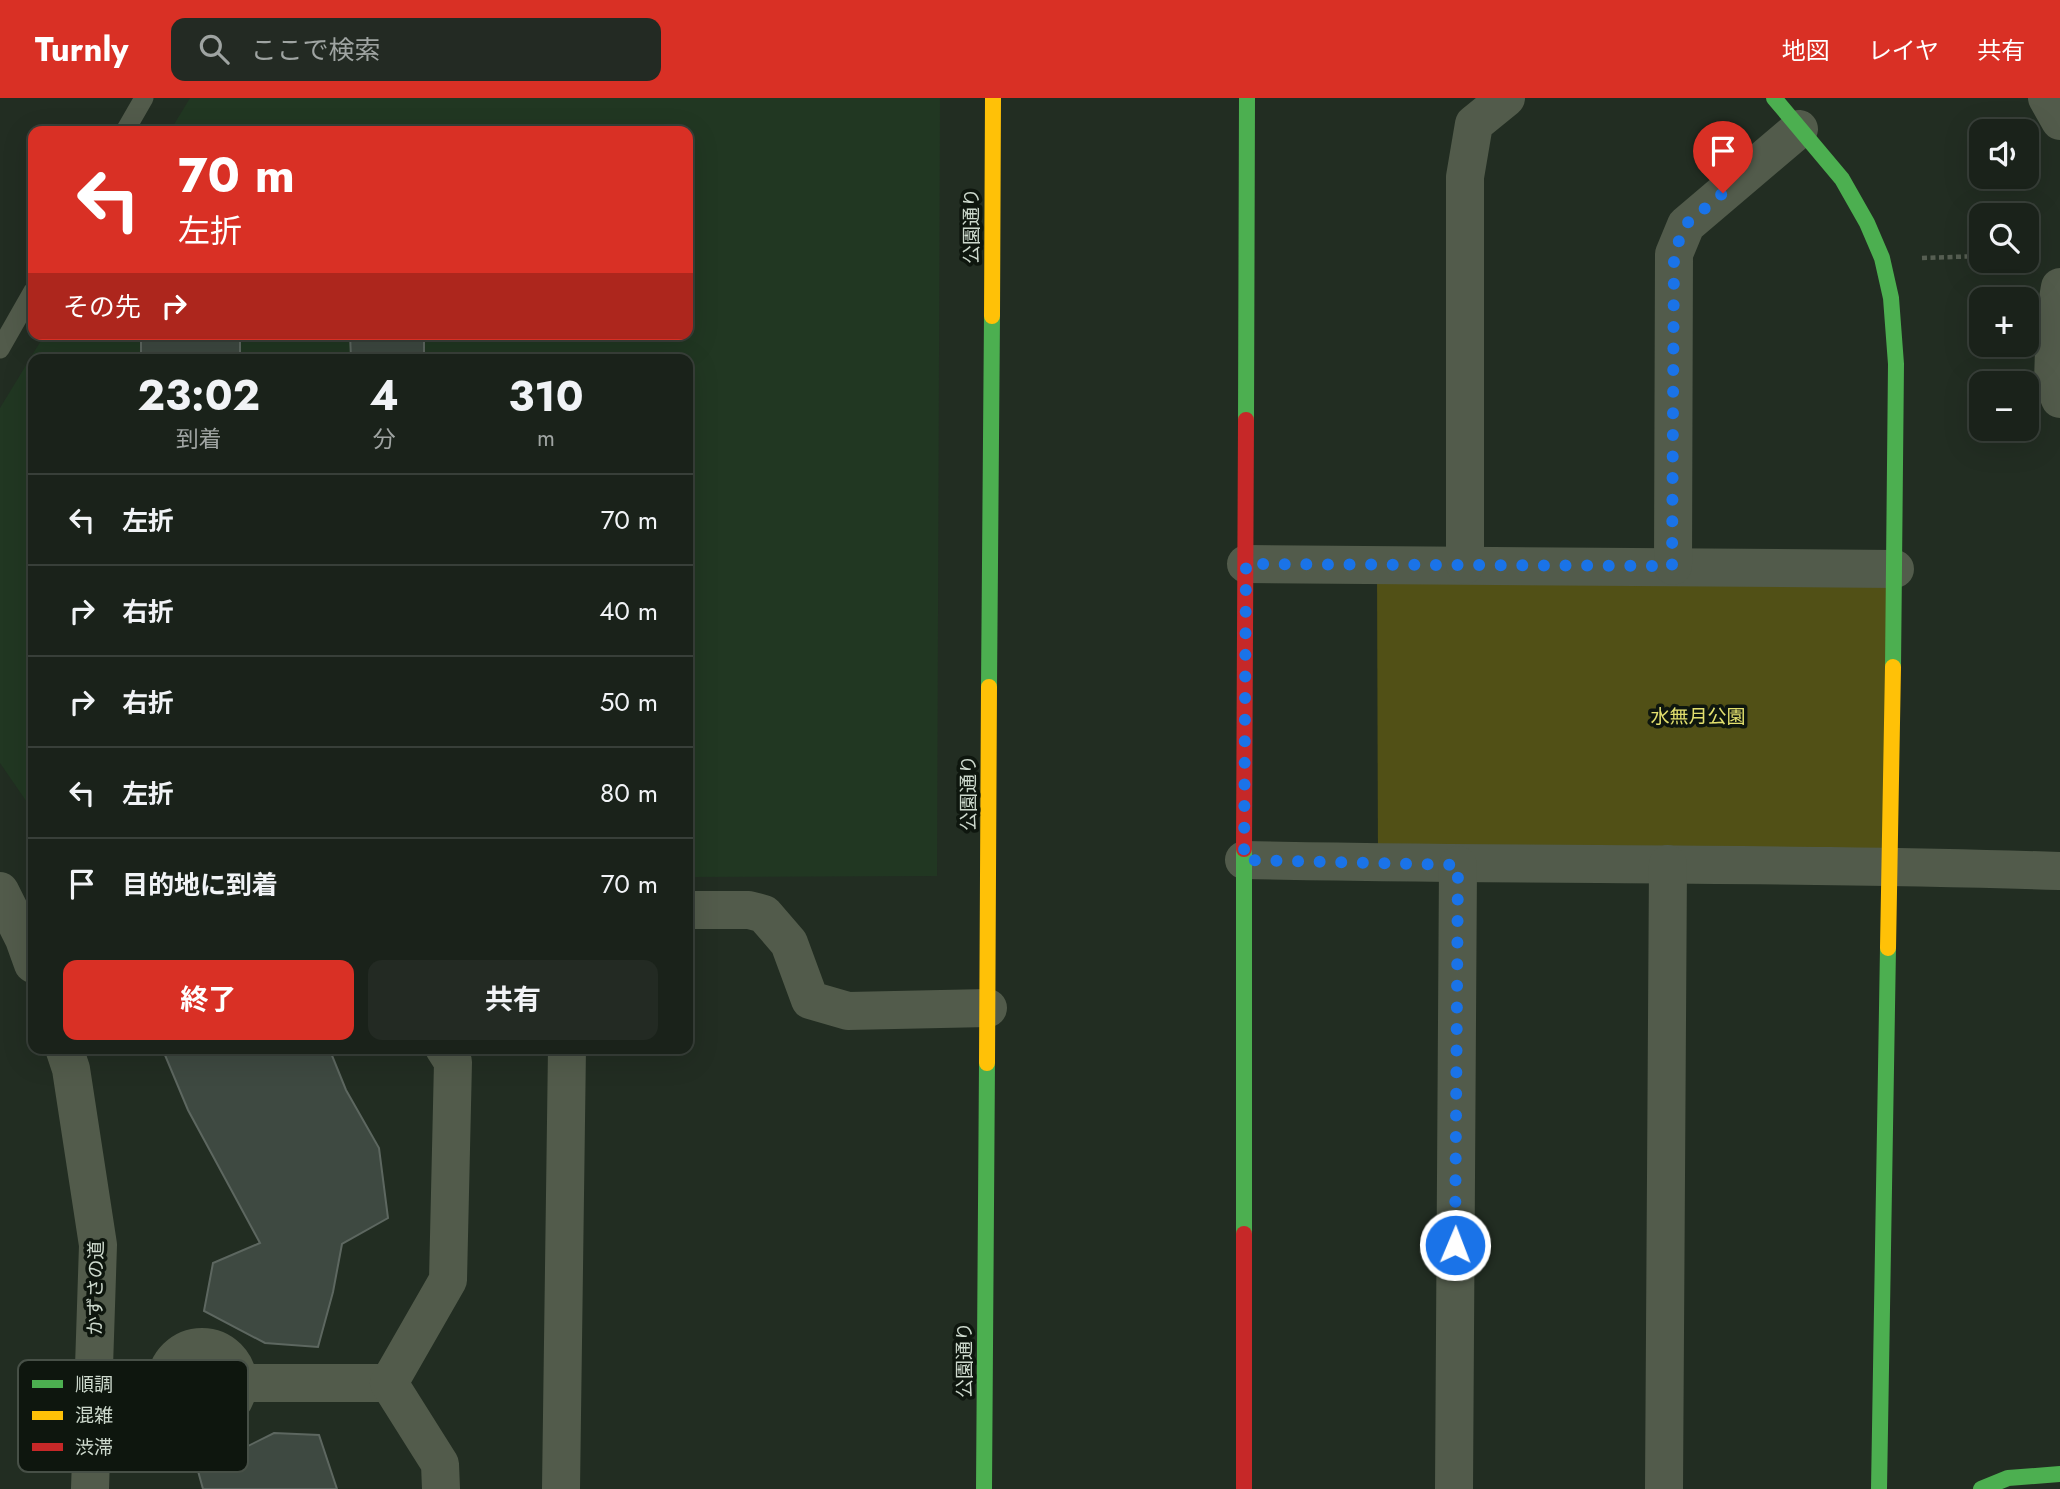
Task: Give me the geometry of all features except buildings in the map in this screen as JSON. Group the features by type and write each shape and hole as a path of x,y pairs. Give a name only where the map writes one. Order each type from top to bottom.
{"street":[{"name":"公園通り","path":"984,1489 993,98"},
{"path":"1244,1489 1247,98"},
{"path":"1465,565 1465,177 1474,124 1506,98"},
{"path":"1774,98 1842,179 1867,223 1882,258 1891,298 1896,364 1891,866 1879,1489"},
{"path":"2047,98 2060,121"},
{"path":"1672,566 1674,254 1685,225 1799,129"},
{"path":"2060,287 2055,316 2053,382 2060,399"},
{"path":"1246,564 1895,569"},
{"path":"1244,860 1458,865 1891,866 2060,871"},
{"path":"1664,1489 1668,864"},
{"path":"1454,1489 1458,865"},
{"path":"0,891 28,950"},
{"path":"693,910 749,910 764,914 789,943 810,1000 848,1011 988,1008"},
{"name":"かずさの道","path":"66,1054 71,1069 98,1245 94,1360"},
{"path":"389,1383 447,1280 453,1062 448,1054"},
{"path":"561,1489 567,1054"},
{"path":"248,1383 389,1383"},
{"path":"389,1383 440,1464 441,1489"},
{"path":"1981,1489 2008,1478 2060,1474"}],"lane":[{"path":"128,126 144,98"},
{"path":"0,348 28,300"}],"path":[{"path":"1882,258 1969,256"}],"shaded area":[{"path":"190,98 940,98 937,876 693,877 693,354 33,354 41,340 693,340 693,126 173,126"},
{"path":"28,362 28,804 0,763 0,408"}],"green space":[{"name":"水無月公園","path":"1377,564 1895,569 1891,866 1378,863"}],"traffic: fast":[{"path":"1246,420 1247,98"},
{"path":"1774,98 1842,179 1867,223 1882,258 1891,298 1896,364 1893,667"},
{"path":"989,687 992,316"},
{"path":"1244,849 1244,1234"},
{"path":"1879,1489 1888,948"},
{"path":"984,1489 987,1063"},
{"path":"1981,1489 2008,1478 2060,1474"}],"traffic: slow":[{"path":"992,316 993,98"},
{"path":"1888,948 1893,667"},
{"path":"987,1063 989,687"}],"traffic: jam":[{"path":"1244,849 1246,420"},
{"path":"1244,1234 1244,1489"}],"route":[{"path":"1455,1245 1458,865 1244,860 1246,564 1672,566 1674,254 1685,225 1723,193"}]}
